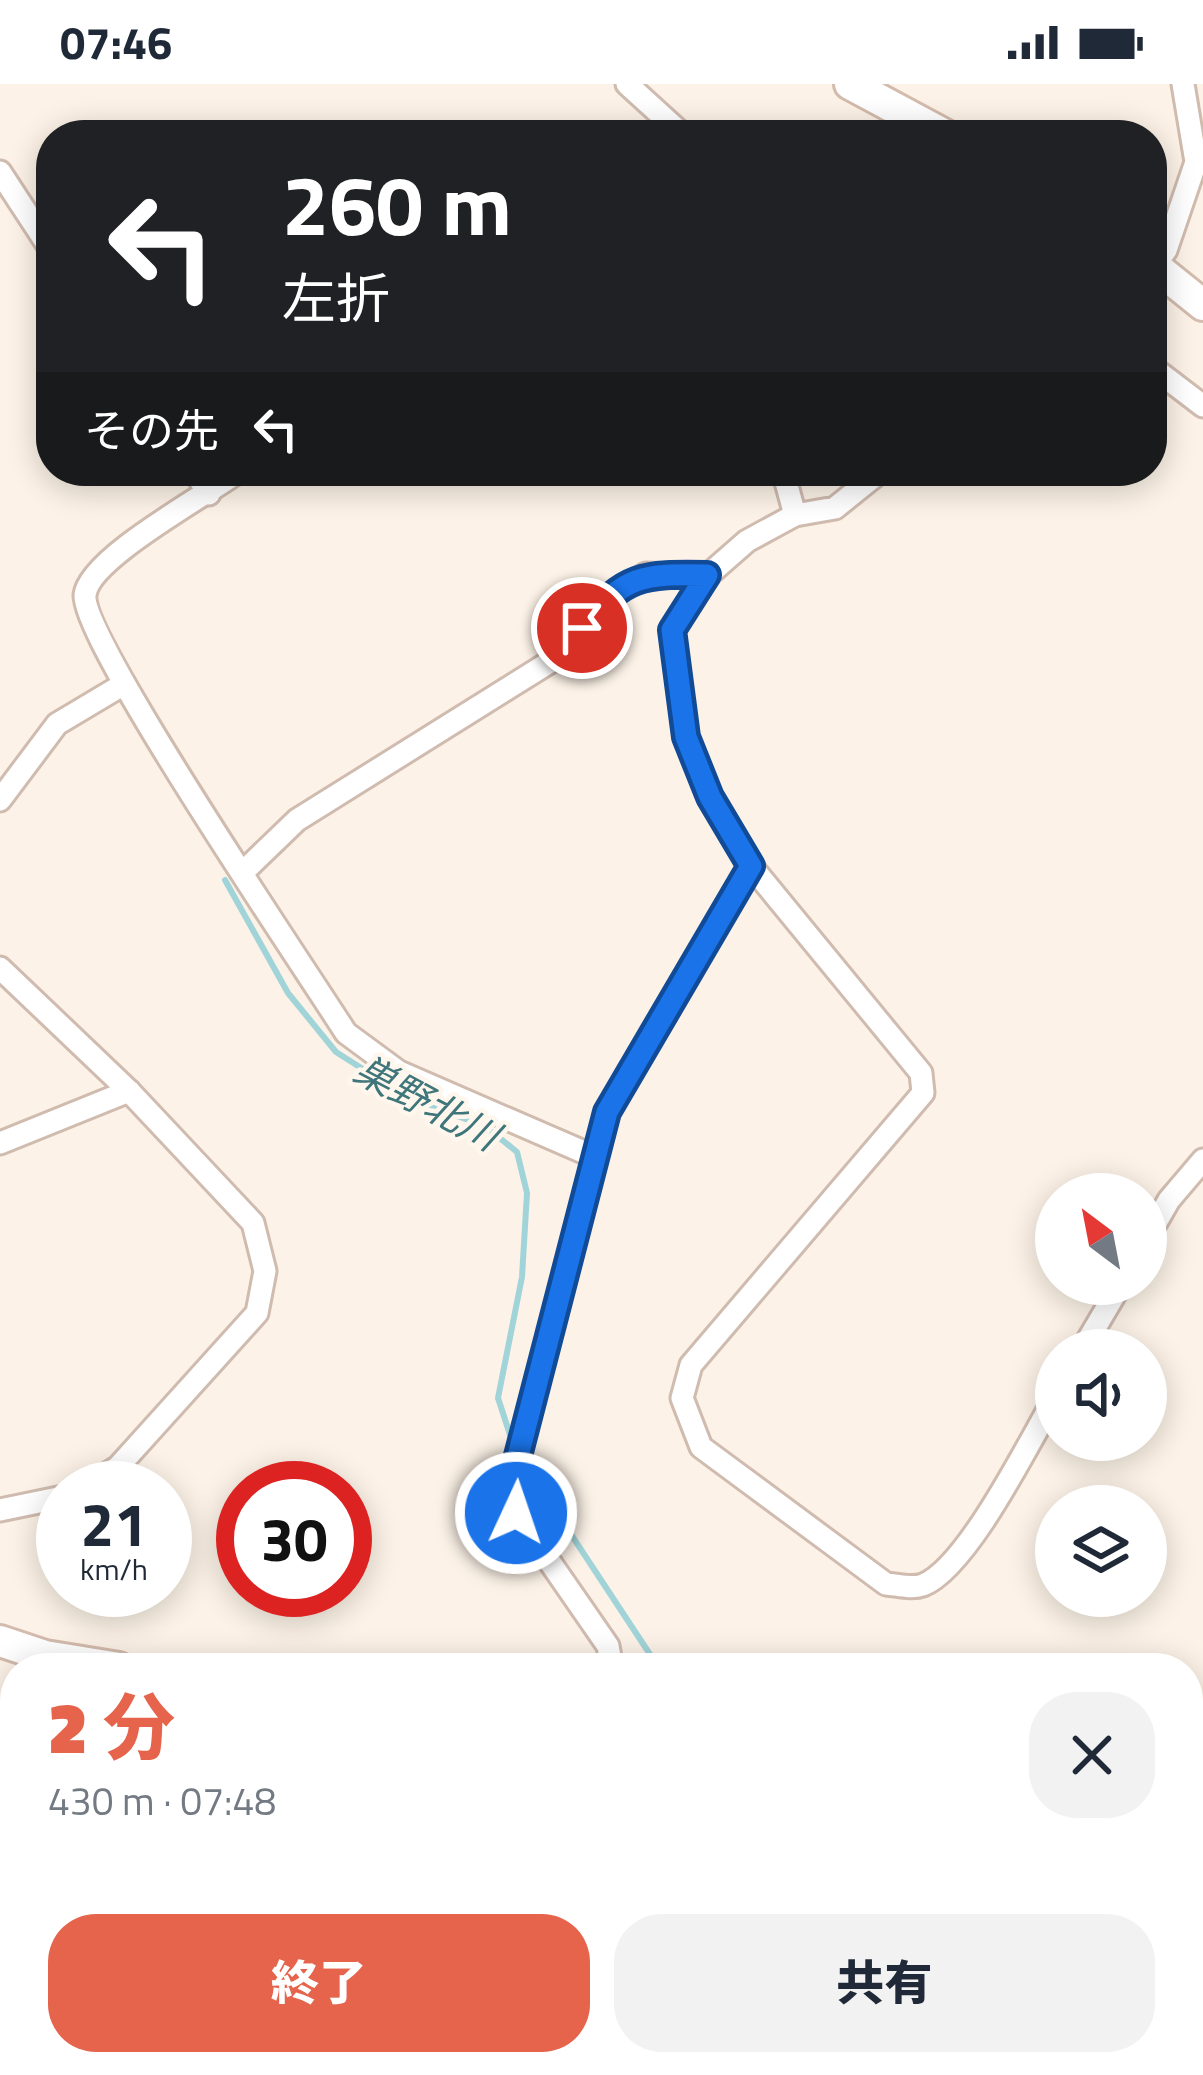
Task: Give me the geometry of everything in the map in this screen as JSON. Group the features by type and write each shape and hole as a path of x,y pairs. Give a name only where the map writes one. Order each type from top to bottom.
{"main road":[{"path":"850,84 917,120"},
{"path":"1167,277 1203,305"},
{"path":"0,1641 36,1653"}],"street":[{"path":"627,84 656,93 673,120"},
{"path":"1167,232 1196,162 1183,84"},
{"path":"0,172 36,227"},
{"path":"1167,379 1203,406"},
{"path":"204,486 209,494"},
{"path":"219,486 101,565 85,593 90,620 124,684 346,1033 399,1072 596,1157"},
{"path":"787,486 795,515"},
{"path":"862,486 835,508 795,515 747,541 707,575 672,630 686,737 710,797 751,866 921,1072 922,1093 691,1365 682,1398 701,1447 886,1584 917,1588 939,1576 985,1519 1035,1432"},
{"path":"243,872 297,820 561,655 603,601 646,574 707,575"},
{"path":"0,800 57,724 124,684"},
{"path":"609,1653 516,1513 512,1479 607,1112 751,866"},
{"path":"0,968 129,1091 253,1223 266,1271 257,1313 123,1461"},
{"path":"0,1143 129,1091"},
{"path":"1167,1203 1203,1160"},
{"path":"0,1510 36,1503"}],"waterway":[{"name":"巣野北川","path":"225,880 288,993 336,1052 410,1099 485,1126 517,1152 527,1193 522,1277 498,1398 514,1447"},
{"name":"巣野北川","path":"524,1463 649,1653"}],"route":[{"path":"516,1513 512,1479 607,1112 751,866 710,797 686,737 672,630 707,575 646,574 603,601 582,628"}]}
